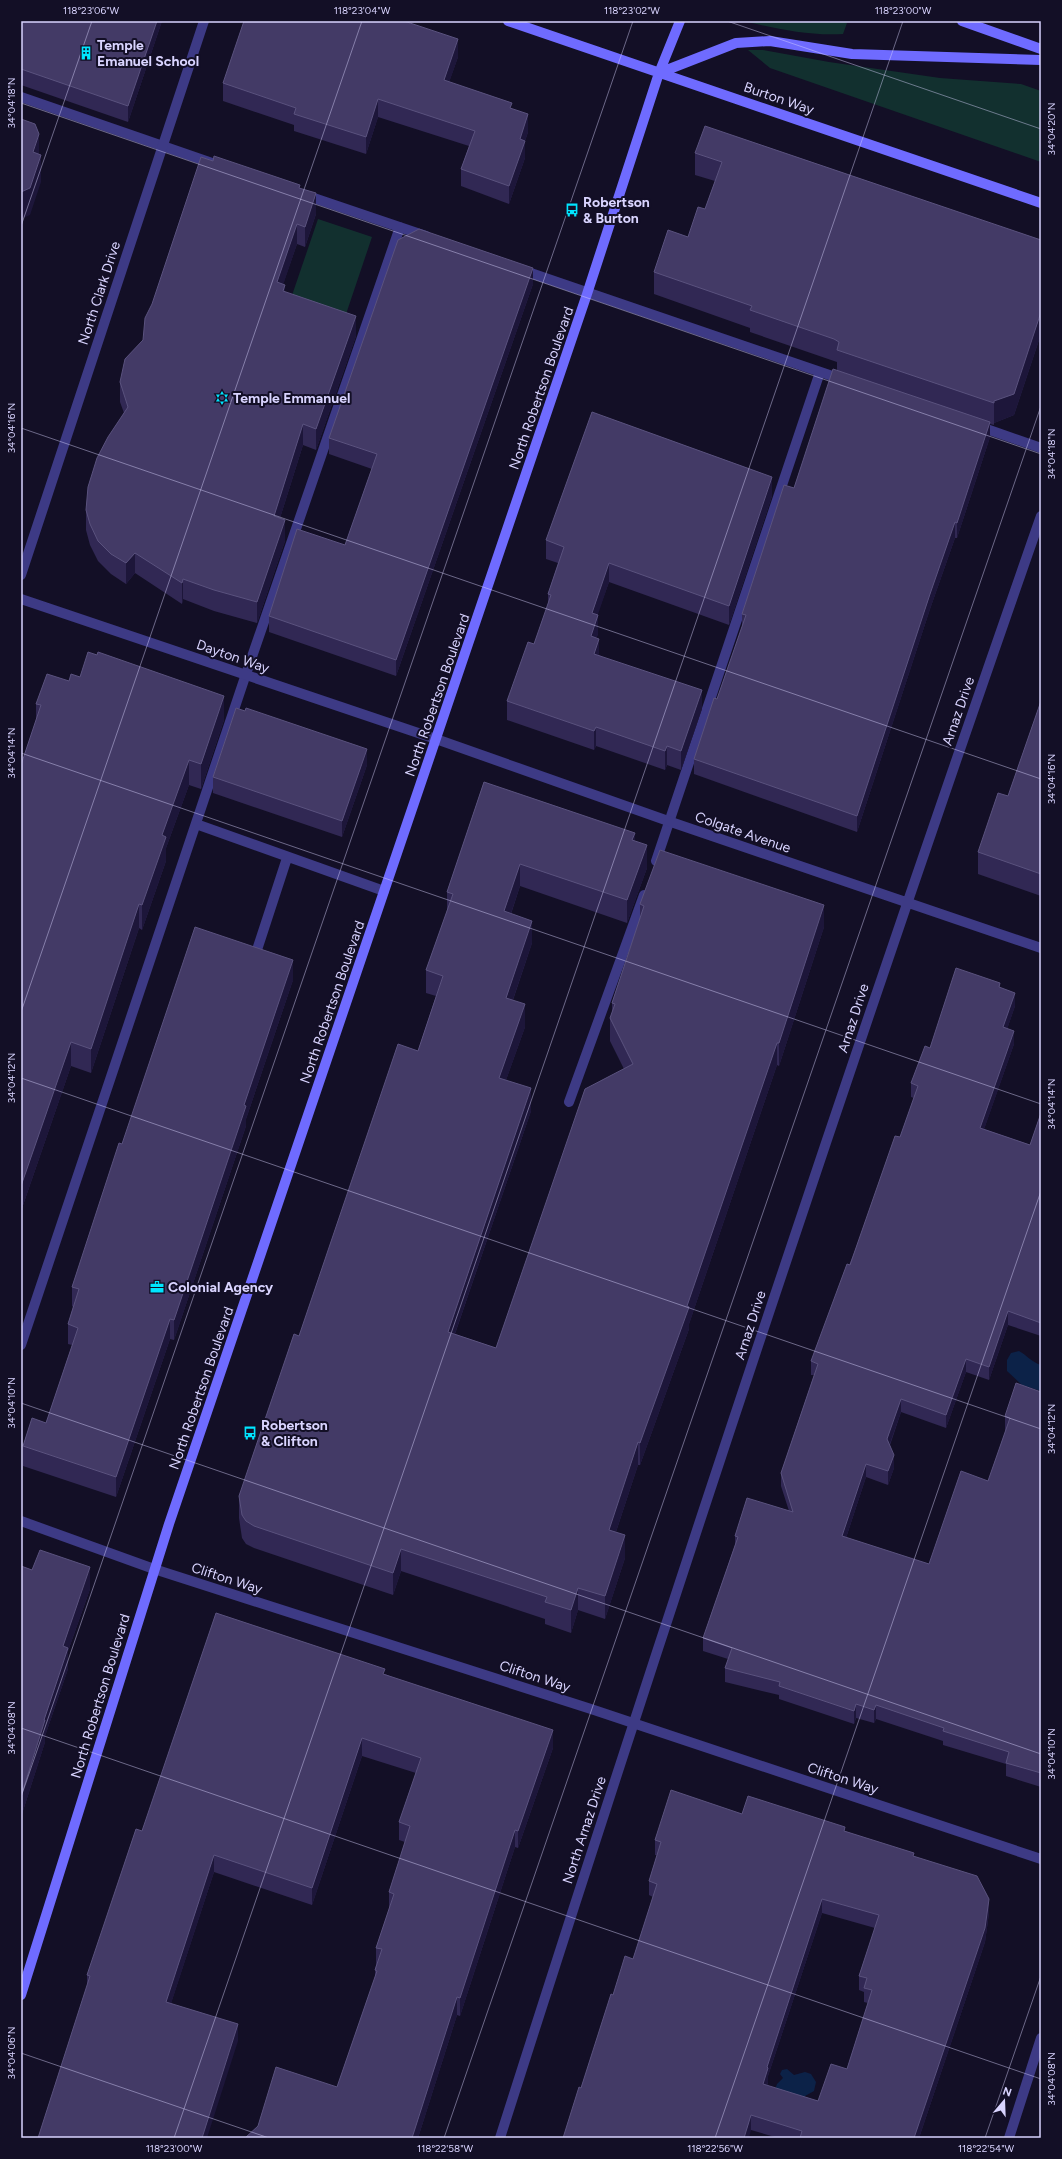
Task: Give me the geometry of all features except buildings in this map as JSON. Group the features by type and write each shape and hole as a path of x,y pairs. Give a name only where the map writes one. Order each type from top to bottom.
{"main road":[{"name":"Burton Way","path":"508,21 1041,203"},
{"name":"North Robertson Boulevard","path":"21,1995 154,1569 587,294 659,73 680,21"},
{"path":"962,21 1041,49"},
{"path":"659,73 736,43 770,41 852,54 1041,60"}],"street":[{"name":"North Clark Drive","path":"21,575 204,21"},
{"path":"21,97 223,166"},
{"path":"296,192 437,240"},
{"path":"21,1345 246,674 400,227"},
{"path":"510,266 587,294 857,385"},
{"path":"652,873 671,822 820,372"},
{"path":"968,423 1041,448"},
{"name":"Arnaz Drive","path":"696,1531 906,902 1041,516"},
{"name":"Dayton Way","path":"21,599 246,674 395,727 436,739"},
{"name":"Colgate Avenue","path":"436,739 671,822 1041,948"},
{"path":"196,824 287,858 384,891"},
{"path":"255,956 287,858"},
{"path":"569,1102 646,888"},
{"name":"Clifton Way","path":"21,1521 154,1569 632,1723 1041,1858"},
{"name":"North Arnaz Drive","path":"500,2138 632,1723 696,1531"},
{"path":"1009,2138 1041,2038"}],"green space":[{"path":"842,21 847,23 843,34 819,34 795,31 747,22"},
{"path":"748,50 763,50 829,62 940,78 1021,84 1041,91 1041,162 770,68"},
{"path":"318,219 372,237 341,329 287,310"}],"water":[{"path":"1019,1351 1034,1362 1041,1365 1041,1391 1022,1385 1007,1371 1007,1360 1011,1353"},
{"path":"787,2069 794,2075 805,2072 811,2074 816,2082 814,2091 805,2096 804,2102 775,2090 777,2084 783,2078 780,2074 782,2070"}],"place":[{"name":"Temple Emanuel School","path":"86,53"},
{"name":"Robertson & Burton","path":"572,210"},
{"name":"Temple Emmanuel","path":"222,398"},
{"name":"Colonial Agency","path":"157,1287"},
{"name":"Robertson & Clifton","path":"250,1433"}]}
